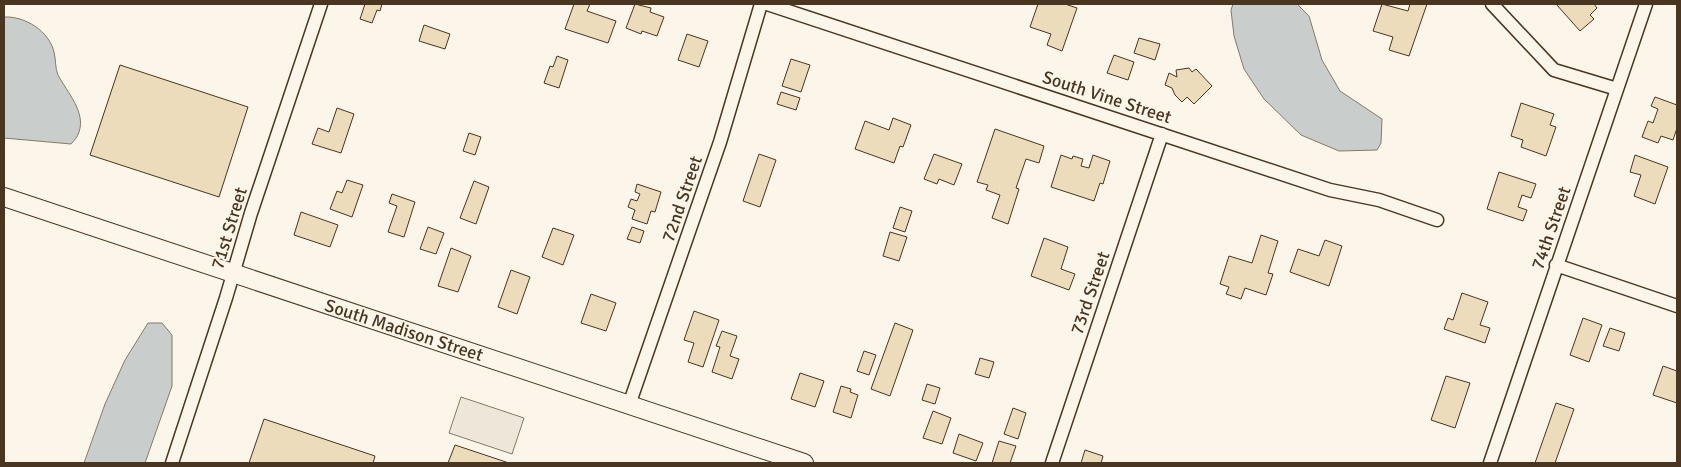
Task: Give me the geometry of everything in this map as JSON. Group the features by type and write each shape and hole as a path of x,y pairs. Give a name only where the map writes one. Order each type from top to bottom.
{"street":[{"name":"71st Street","path":"172,463 234,274 251,213 321,4"},
{"name":"72nd Street","path":"629,405 720,142 761,4"},
{"name":"South Vine Street","path":"767,4 1330,190 1379,200 1436,220"},
{"path":"1492,4 1554,70 1617,89"},
{"name":"74th Street","path":"1490,463 1646,4"},
{"name":"73rd Street","path":"1052,463 1162,134"},
{"name":"South Madison Street","path":"4,197 804,463"},
{"path":"1556,265 1677,306"}],"shaded area":[{"path":"1233,4 1297,4 1309,16 1322,60 1340,91 1382,119 1381,143 1377,150 1339,151 1301,135 1264,99 1244,69 1234,36 1231,10"},
{"path":"4,17 20,19 35,26 42,31 51,44 56,70 80,117 78,134 71,144 4,138"},
{"path":"148,323 162,323 172,335 172,386 145,463 84,463 105,404 125,360"},
{"path":"461,397 524,418 512,454 449,433"}],"building":[{"path":"365,4 382,4 380,11 377,10 372,23 360,19"},
{"path":"574,4 590,4 587,11 616,21 608,43 565,29"},
{"path":"635,4 651,8 650,12 664,17 657,36 642,31 641,34 626,28"},
{"path":"1038,4 1065,4 1077,8 1062,51 1047,45 1051,34 1030,27"},
{"path":"1382,4 1408,11 1410,4 1427,4 1409,56 1389,50 1393,37 1373,31"},
{"path":"1556,4 1594,4 1597,8 1590,15 1594,19 1580,31"},
{"path":"424,25 450,34 445,49 419,41"},
{"path":"687,34 708,41 699,67 678,60"},
{"path":"1139,38 1160,44 1155,60 1134,53"},
{"path":"1114,55 1134,62 1128,80 1107,73"},
{"path":"557,56 568,60 559,88 544,83 550,66 553,67"},
{"path":"791,59 810,65 801,92 782,86"},
{"path":"120,65 248,107 219,197 90,155"},
{"path":"1189,68 1192,72 1196,69 1212,86 1194,104 1187,97 1182,102 1175,95 1172,88 1165,85 1169,73 1177,77 1176,70"},
{"path":"781,92 800,98 796,110 777,104"},
{"path":"1655,97 1677,105 1677,128 1673,140 1661,136 1658,143 1642,137 1648,121 1653,123 1658,109 1651,106"},
{"path":"1521,103 1554,114 1550,125 1556,127 1546,156 1521,147 1523,140 1511,136"},
{"path":"337,108 354,114 341,153 312,144 318,128 329,132"},
{"path":"893,118 911,125 903,147 900,146 894,163 855,149 865,121 889,130"},
{"path":"995,129 1044,146 1039,163 1026,159 1016,188 1019,189 1008,224 992,218 1000,195 986,190 988,185 977,182"},
{"path":"469,133 481,137 475,155 463,151"},
{"path":"759,154 776,160 760,207 743,201"},
{"path":"934,154 962,164 954,185 939,179 937,184 924,179"},
{"path":"1061,155 1072,159 1073,156 1083,159 1081,166 1089,168 1093,155 1110,161 1103,184 1100,183 1094,201 1051,187"},
{"path":"1635,155 1668,167 1655,204 1634,196 1641,175 1630,172"},
{"path":"1499,172 1536,184 1531,198 1522,195 1518,207 1527,210 1523,221 1487,209"},
{"path":"347,180 363,185 352,217 330,209 337,191 342,193"},
{"path":"474,181 489,187 476,224 460,218"},
{"path":"637,184 661,192 655,212 651,211 647,224 632,219 635,210 628,207 631,199 637,201 640,194 635,192"},
{"path":"392,194 415,202 404,237 388,232 397,206 389,203"},
{"path":"900,207 912,211 905,232 893,228"},
{"path":"301,212 338,225 330,247 294,235"},
{"path":"428,227 444,233 436,254 420,249"},
{"path":"632,227 644,231 640,243 627,239"},
{"path":"553,228 574,235 563,265 542,257"},
{"path":"890,232 907,237 899,261 883,256"},
{"path":"1261,235 1278,241 1268,273 1273,274 1266,295 1245,288 1241,299 1226,294 1229,287 1220,284 1229,256 1252,263"},
{"path":"1044,238 1068,247 1061,269 1075,274 1069,290 1031,276"},
{"path":"1325,240 1342,246 1329,286 1290,272 1298,249 1319,256"},
{"path":"451,248 471,256 458,292 438,286"},
{"path":"511,270 530,277 517,314 498,307"},
{"path":"1462,293 1488,302 1480,325 1490,328 1485,343 1444,329 1448,318 1453,320"},
{"path":"591,294 616,303 606,331 581,323"},
{"path":"694,311 719,320 703,367 688,362 694,343 684,340"},
{"path":"1583,318 1602,325 1589,362 1570,355"},
{"path":"895,323 913,330 890,396 871,389"},
{"path":"1610,328 1625,333 1619,351 1603,346"},
{"path":"722,331 737,336 730,356 739,359 732,379 712,372 720,347 716,346"},
{"path":"864,351 876,355 869,375 857,371"},
{"path":"980,358 994,362 989,378 975,374"},
{"path":"1663,366 1677,371 1677,403 1653,395"},
{"path":"800,373 824,381 815,407 791,399"},
{"path":"1446,376 1470,383 1455,428 1431,420"},
{"path":"927,384 940,388 935,404 922,400"},
{"path":"841,386 851,389 850,392 858,395 851,418 833,412"},
{"path":"1556,403 1574,409 1555,463 1535,463"},
{"path":"1013,408 1026,413 1018,439 1004,434"},
{"path":"933,411 951,418 942,444 923,438"},
{"path":"264,419 375,456 373,463 249,463"},
{"path":"959,434 983,443 976,461 953,453"},
{"path":"999,441 1016,446 1010,463 992,463"},
{"path":"455,445 509,463 448,463"},
{"path":"1085,450 1103,456 1101,463 1081,463"}]}
